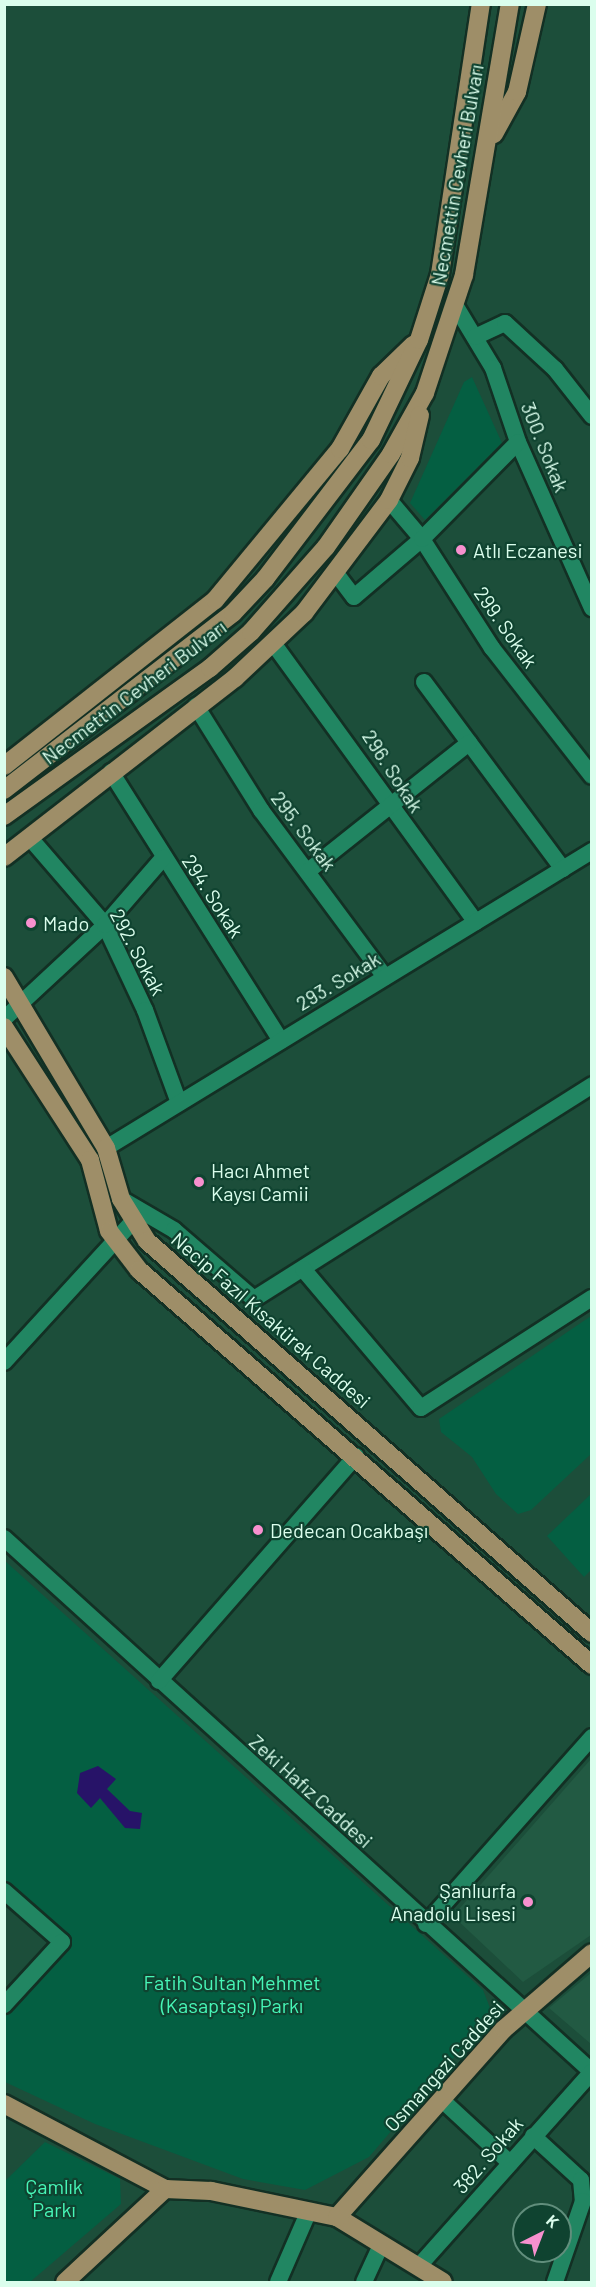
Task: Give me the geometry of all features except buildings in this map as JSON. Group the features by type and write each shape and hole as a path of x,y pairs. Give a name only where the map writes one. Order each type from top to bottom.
{"main road":[{"path":"472,4 476,31"},
{"name":"Necmettin Cevheri Bulvarı","path":"4,790 191,649 265,579 371,440 419,340 440,274 481,4"},
{"name":"Necmettin Cevheri Bulvarı","path":"4,816 210,668 251,632 326,547 391,454 425,393 455,305 487,146 510,4"},
{"path":"487,146 517,92 537,4"},
{"path":"4,766 215,600 340,448 381,376 419,340"},
{"path":"14,849 273,643 335,572 389,500 410,458 425,393"},
{"name":"Necip Fazıl Kısakürek Caddesi","path":"4,977 106,1148 121,1199 147,1241 591,1633"},
{"path":"4,1027 90,1160 114,1238 139,1270 356,1456 484,1577 588,1654"},
{"name":"Osmangazi Caddesi","path":"337,2217 523,2012 591,1953"},
{"path":"4,2104 165,2189 211,2191 308,2213 337,2217 443,2283"},
{"path":"65,2283 165,2189"}],"street":[{"name":"300. Sokak","path":"455,305 493,368 518,442 591,608"},
{"path":"475,338 505,323 555,369 591,416"},
{"path":"335,572 354,597 422,539 518,442"},
{"name":"299. Sokak","path":"389,500 422,539 492,648 591,776"},
{"name":"296. Sokak","path":"273,643 352,745 388,807 477,922"},
{"path":"424,682 563,869"},
{"name":"295. Sokak","path":"196,706 261,810 385,977"},
{"path":"308,871 469,743"},
{"name":"294. Sokak","path":"111,772 163,858 281,1041"},
{"name":"292. Sokak","path":"14,849 105,925 145,1010 179,1103"},
{"name":"293. Sokak","path":"106,1148 591,851"},
{"path":"4,1019 105,925 163,858"},
{"path":"121,1199 174,1230 254,1299 591,1085"},
{"path":"4,1362 114,1238 134,1220"},
{"path":"303,1269 420,1408 591,1298"},
{"path":"159,1681 356,1456"},
{"name":"Zeki Hafız Caddesi","path":"4,1538 591,2072"},
{"path":"426,1924 591,1737"},
{"path":"4,1891 62,1942 4,2005"},
{"name":"382. Sokak","path":"418,2267 591,2072"},
{"path":"442,2100 510,2163"},
{"path":"533,2136 581,2180 583,2201 555,2283"},
{"path":"278,2283 308,2213"},
{"path":"364,2283 381,2245"}],"shaded area":[{"name":"Şanlıurfa Anadolu Lisesi","path":"591,1759 591,1935 523,1982 453,1916"},
{"path":"98,1766 116,1779 107,1789 130,1811 142,1813 140,1829 125,1828 100,1798 91,1808 77,1793 80,1773"},
{"path":"591,1973 591,2044 549,2008"}],"green space":[{"path":"472,377 502,443 425,520 410,503 464,382"},
{"path":"591,1316 591,1454 531,1510 518,1514 496,1494 472,1457 441,1432 439,1419"},
{"path":"591,1494 591,1570 584,1577 547,1536"},
{"name":"Fatih Sultan Mehmet (Kasaptaşı) Parkı","path":"5,1561 483,1990 492,2013 369,2157 305,2190 243,2179 95,2124 5,2082 5,2015 70,1938 5,1880"},
{"name":"Çamlık Parkı","path":"45,2142 120,2179 121,2204 30,2282 5,2282 5,2181"}],"place":[{"name":"Atlı Eczanesi","path":"461,550"},
{"name":"Mado","path":"31,923"},
{"name":"Hacı Ahmet Kaysı Camii","path":"199,1182"},
{"name":"Dedecan Ocakbaşı","path":"258,1530"},
{"name":"Şanlıurfa Anadolu Lisesi","path":"528,1902"}]}
